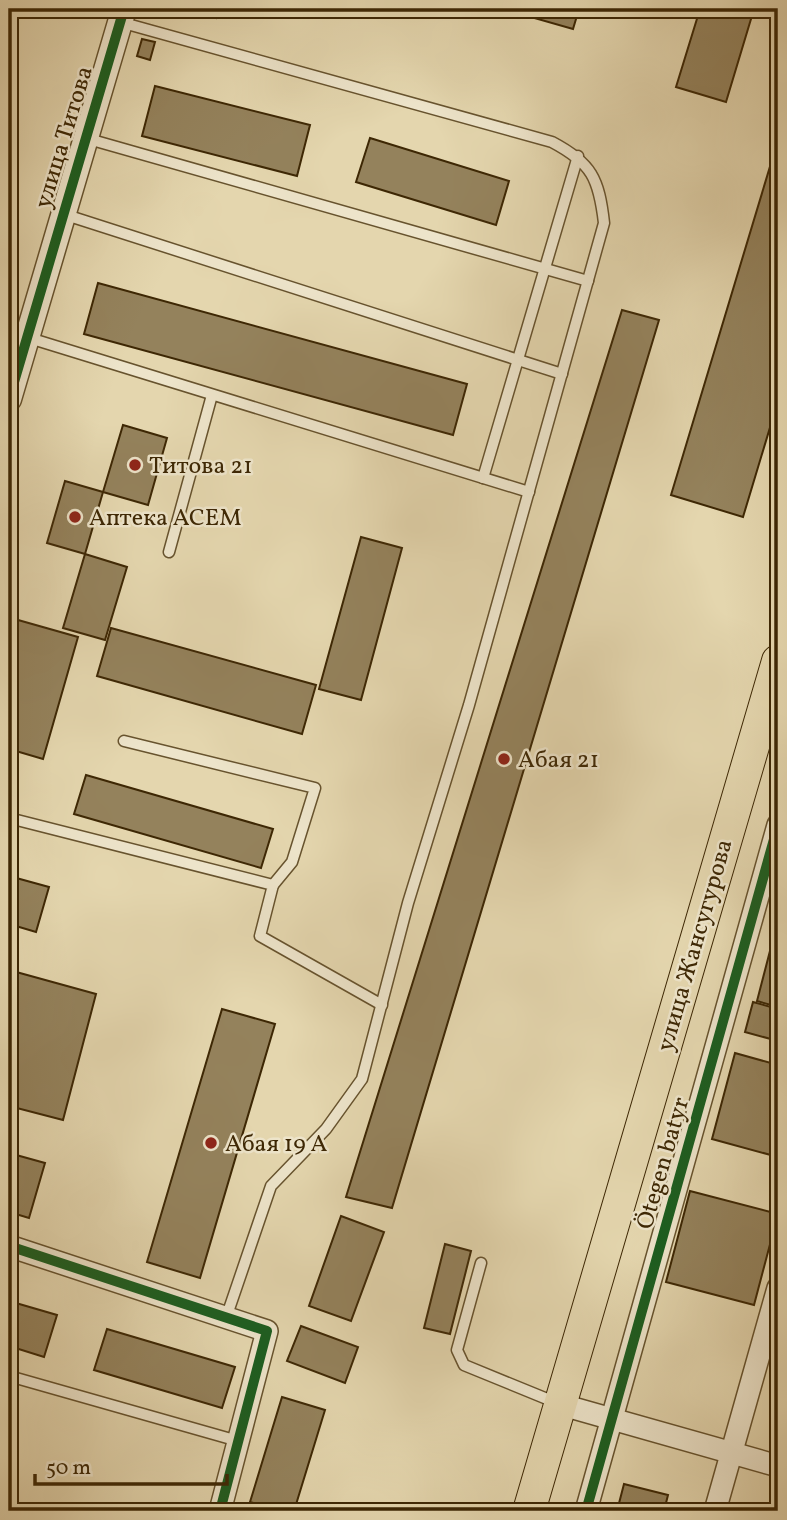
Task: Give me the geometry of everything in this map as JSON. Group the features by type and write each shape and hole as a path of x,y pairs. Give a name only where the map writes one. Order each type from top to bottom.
{"main road":[{"name":"улица Жансугурова","path":"529,1511 778,661"}],"street":[{"name":"улица Титова","path":"9,398 122,15"},
{"name":"Ötegen batyr","path":"586,1511 778,825"},
{"path":"9,1246 267,1331 220,1511"},
{"path":"715,1511 778,1288"},
{"path":"559,1404 778,1466"}],"lane":[{"path":"122,15 552,142 578,156 596,178 604,223 469,705 408,904 362,1079 326,1129 271,1186 226,1318"},
{"path":"85,138 588,281"},
{"path":"482,478 578,156"},
{"path":"62,214 562,374"},
{"path":"26,338 529,492"},
{"path":"169,552 212,395"},
{"path":"124,741 315,788 292,862 273,886 260,936 382,1005"},
{"path":"9,818 273,886"},
{"path":"481,1263 457,1350 464,1365 559,1404"},
{"path":"9,1376 238,1441"}],"building":[{"path":"187,9 218,9 216,18"},
{"path":"503,9 579,9 573,29"},
{"path":"700,9 754,9 726,102 676,87"},
{"path":"142,39 155,42 150,60 137,56"},
{"path":"155,86 310,125 297,176 142,136"},
{"path":"370,138 509,181 496,225 356,182"},
{"path":"778,140 778,401 743,517 671,495"},
{"path":"98,283 467,384 453,435 84,334"},
{"name":"Абая 21","path":"622,310 659,320 392,1208 346,1197"},
{"name":"Титова 21","path":"123,425 167,438 148,505 103,492"},
{"name":"Аптека АСЕМ","path":"65,481 103,492 85,554 47,543"},
{"path":"361,537 402,548 361,700 319,689"},
{"path":"85,554 127,567 105,640 63,628"},
{"path":"11,618 78,637 43,759 9,749"},
{"path":"111,628 316,685 302,734 97,676"},
{"path":"86,775 273,829 261,868 74,814"},
{"path":"9,876 49,887 36,932 9,924"},
{"path":"778,920 778,1007 757,1001"},
{"path":"9,970 96,994 63,1120 9,1106"},
{"path":"753,1002 778,1009 778,1041 745,1032"},
{"name":"Абая 19 А","path":"222,1009 275,1024 200,1278 147,1262"},
{"path":"735,1053 778,1065 778,1157 712,1139"},
{"path":"9,1153 45,1163 29,1218 9,1212"},
{"path":"690,1191 778,1214 754,1305 666,1282"},
{"path":"341,1216 384,1232 351,1321 309,1306"},
{"path":"445,1244 471,1251 450,1334 424,1328"},
{"path":"9,1301 57,1315 44,1357 9,1346"},
{"path":"301,1326 358,1347 345,1383 287,1361"},
{"path":"107,1329 235,1367 222,1408 94,1370"},
{"path":"282,1397 325,1410 294,1511 281,1511 250,1502"},
{"path":"624,1484 668,1495 664,1511 617,1511"}],"cycle path":[{"path":"9,399 124,9"},
{"path":"586,1511 778,825"},
{"path":"9,1246 267,1331 220,1511"}],"place":[{"name":"Титова 21","path":"135,465"},
{"name":"Аптека АСЕМ","path":"75,517"},
{"name":"Абая 21","path":"504,759"},
{"name":"Абая 19 А","path":"211,1143"}]}
